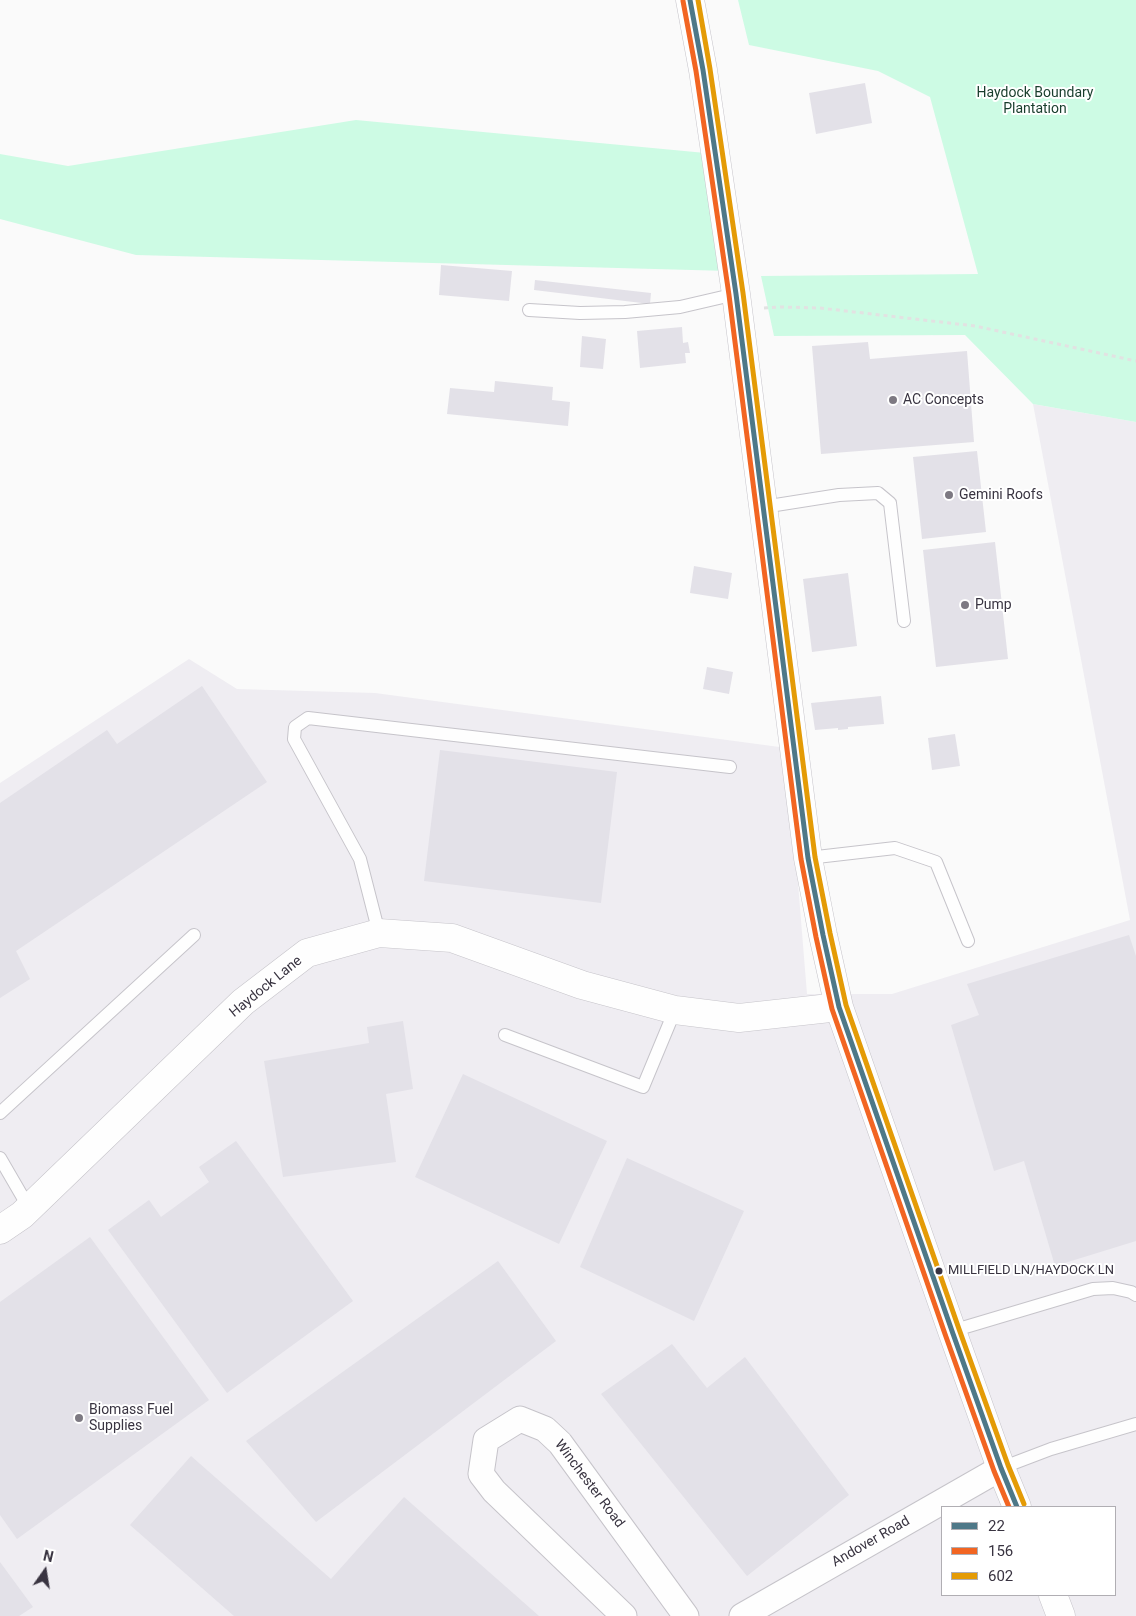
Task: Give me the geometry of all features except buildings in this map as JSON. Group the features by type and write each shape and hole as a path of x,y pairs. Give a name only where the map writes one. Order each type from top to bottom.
{"street":[{"path":"690,0 704,80 737,302 808,858 839,1007 952,1331 1017,1506"},
{"name":"Haydock Lane","path":"0,1230 22,1215 243,1002 307,953 379,933 452,938 582,985 675,1010 739,1018 839,1007"},
{"name":"Winchester Road","path":"624,1616 494,1491 481,1474 486,1440 520,1419 545,1429 560,1443 686,1616"},
{"name":"Andover Road","path":"742,1616 1001,1468"},
{"path":"1053,1596 1061,1616"}],"lane":[{"path":"529,310 580,313 625,312 737,302"},
{"path":"763,507 839,495 878,493 890,503 904,621"},
{"path":"379,933 360,859 294,739 295,726 308,718 730,767"},
{"path":"808,858 895,848 936,862 968,941"},
{"path":"0,1113 194,936"},
{"path":"505,1035 643,1087 675,1010"},
{"path":"0,1158 29,1208"},
{"path":"952,1331 1093,1289 1113,1288 1136,1295"},
{"path":"1001,1468 1051,1449 1136,1424"}],"path":[{"path":"737,302 782,307 820,308 975,326 1136,361"}],"shaded area":[{"path":"1033,404 1136,422 1136,1616 0,1616 0,783 189,659 237,689 375,693 787,748 807,994 892,994 1130,920"}],"green space":[{"name":"Haydock Boundary Plantation","path":"738,0 1136,0 1136,422 1033,404 965,335 774,336 761,276 978,274 930,97 878,71 749,45"},
{"path":"356,120 716,154 729,271 136,255 0,219 0,154 68,166"}],"transit line":[{"name":"22","path":"690,0 703,70 736,294 808,858 823,935 839,1007 952,1331 1017,1506"},
{"name":"602","path":"698,0 743,293 815,857 830,933 846,1005 959,1329 1024,1504"},
{"name":"156","path":"683,1 696,71 729,295 801,859 816,937 832,1009 945,1334 994,1471 1009,1506"}],"place":[{"name":"AC Concepts","path":"893,400"},
{"name":"Gemini Roofs","path":"949,495"},
{"name":"Pump","path":"965,605"},
{"name":"MILLFIELD LN/HAYDOCK LN","path":"939,1271"},
{"name":"Biomass Fuel Supplies","path":"79,1418"}]}
